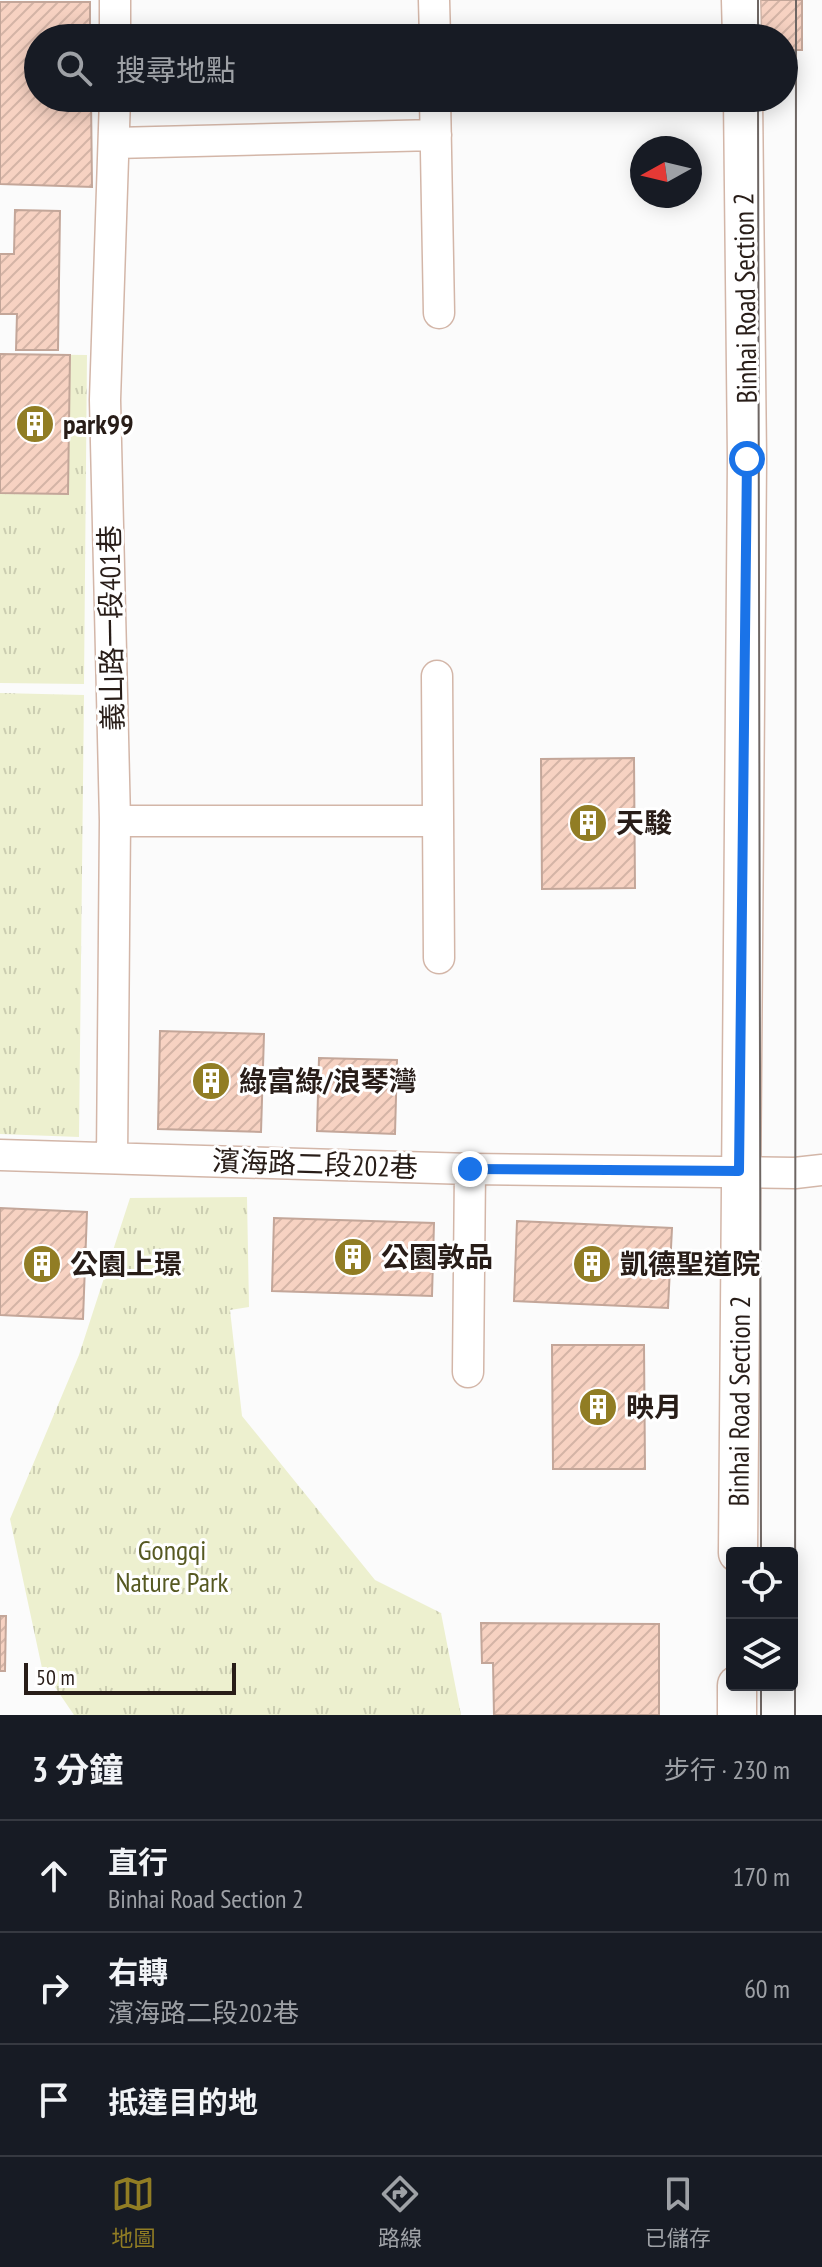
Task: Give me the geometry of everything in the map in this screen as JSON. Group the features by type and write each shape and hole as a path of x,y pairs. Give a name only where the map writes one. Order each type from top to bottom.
{"street":[{"path":"115,0 115,24"},
{"path":"434,0 435,24"},
{"path":"741,0 742,24"},
{"name":"義山路一段401巷","path":"112,1158 115,821 105,400 115,112"},
{"path":"435,112 439,313"},
{"name":"Binhai Road Section 2","path":"738,1547 747,459 743,112"},
{"path":"115,143 436,135"},
{"path":"437,676 439,958"},
{"path":"115,821 437,821"},
{"name":"濱海路二段202巷","path":"0,1155 470,1169 795,1173 822,1170"},
{"path":"468,1372 470,1169"},
{"path":"737,1691 737,1715"}],"green space":[{"path":"0,354 87,355 84,684 0,683"},
{"path":"0,693 84,695 79,1137 0,1134"},
{"name":"Gongqi Nature Park","path":"247,1197 249,1307 230,1310 242,1416 375,1580 441,1613 461,1715 74,1715 42,1668 10,1519 79,1355 130,1198"}],"building":[{"path":"752,0 802,0 802,50 798,50 798,24 752,24"},
{"path":"0,2 90,2 90,24 24,24 24,112 91,112 92,187 0,184"},
{"path":"15,210 60,211 58,350 16,350 17,314 0,314 0,254 14,254"},
{"name":"park99","path":"0,354 70,355 68,494 0,493"},
{"name":"天駿","path":"634,758 635,888 542,889 541,759"},
{"name":"綠富綠/浪琴灣","path":"160,1031 264,1034 261,1132 158,1129"},
{"name":"綠富綠/浪琴灣","path":"319,1058 397,1060 395,1134 317,1131"},
{"name":"公園上璟","path":"0,1208 87,1212 83,1319 0,1315"},
{"name":"公園敦品","path":"274,1218 434,1223 432,1296 272,1291"},
{"name":"凱德聖道院","path":"517,1221 672,1228 668,1308 514,1301"},
{"name":"映月","path":"552,1345 644,1345 645,1469 553,1469"},
{"path":"0,1616 6,1616 5,1671 0,1671"},
{"path":"481,1623 659,1624 659,1715 494,1715 493,1663 482,1663"}],"tram line":[{"path":"758,0 758,24"},
{"path":"796,0 796,24"},
{"path":"758,112 761,1547"},
{"path":"795,1715 796,112"},
{"path":"761,1691 761,1715"}],"place":[{"name":"park99","path":"35,424"},
{"name":"天駿","path":"588,823"},
{"name":"綠富綠/浪琴灣","path":"211,1081"},
{"name":"公園敦品","path":"353,1257"},
{"name":"公園上璟","path":"42,1264"},
{"name":"凱德聖道院","path":"592,1264"},
{"name":"映月","path":"598,1407"}],"route":[{"path":"470,1169 739,1171 747,459"}]}
